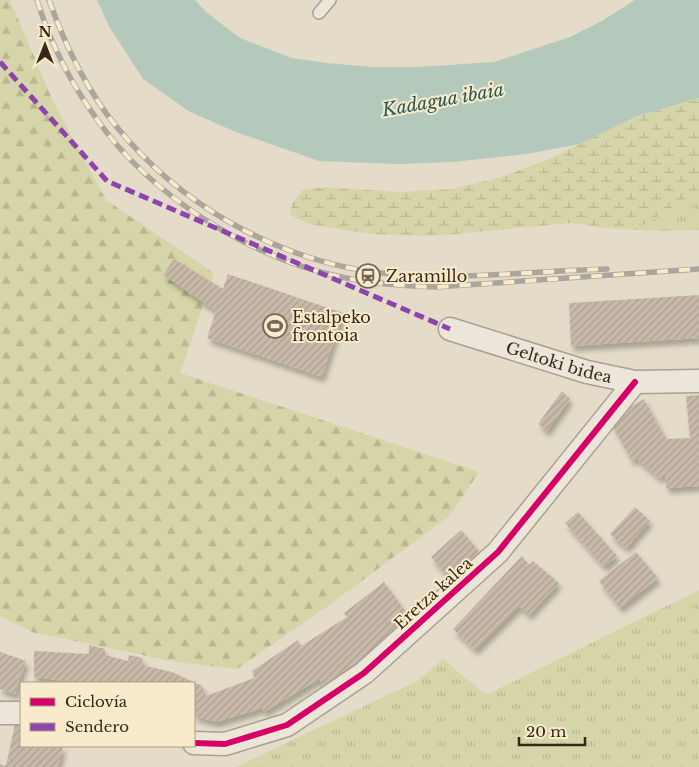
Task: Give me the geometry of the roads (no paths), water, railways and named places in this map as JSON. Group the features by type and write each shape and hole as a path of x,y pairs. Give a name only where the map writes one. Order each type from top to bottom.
{"street":[{"name":"Geltoki bidea","path":"450,329 587,372 635,382 699,381"},
{"name":"Eretza kalea","path":"195,743 225,744 287,725 364,674 498,552 635,382"},
{"path":"0,713 20,713"}],"lane":[{"path":"319,13 330,0"}],"water":[{"name":"Kadagua ibaia","path":"97,0 195,0 206,12 240,38 292,58 372,67 418,67 494,62 570,37 600,22 635,0 699,0 699,98 637,116 580,144 526,154 453,162 397,164 319,161 236,132 190,112 143,79 110,28"}],"railway":[{"path":"37,0 48,31 69,76 96,118 118,147 174,198 206,221 240,240 275,256 311,269 346,278 368,282 436,287 699,269"},
{"path":"49,0 69,50 86,82 105,112 141,154 169,180 199,203 231,223 265,240 300,254 336,265 401,275 460,276 607,269"}],"place":[{"name":"Zaramillo","path":"368,276"},
{"name":"Estalpeko frontoia","path":"275,326"}]}
